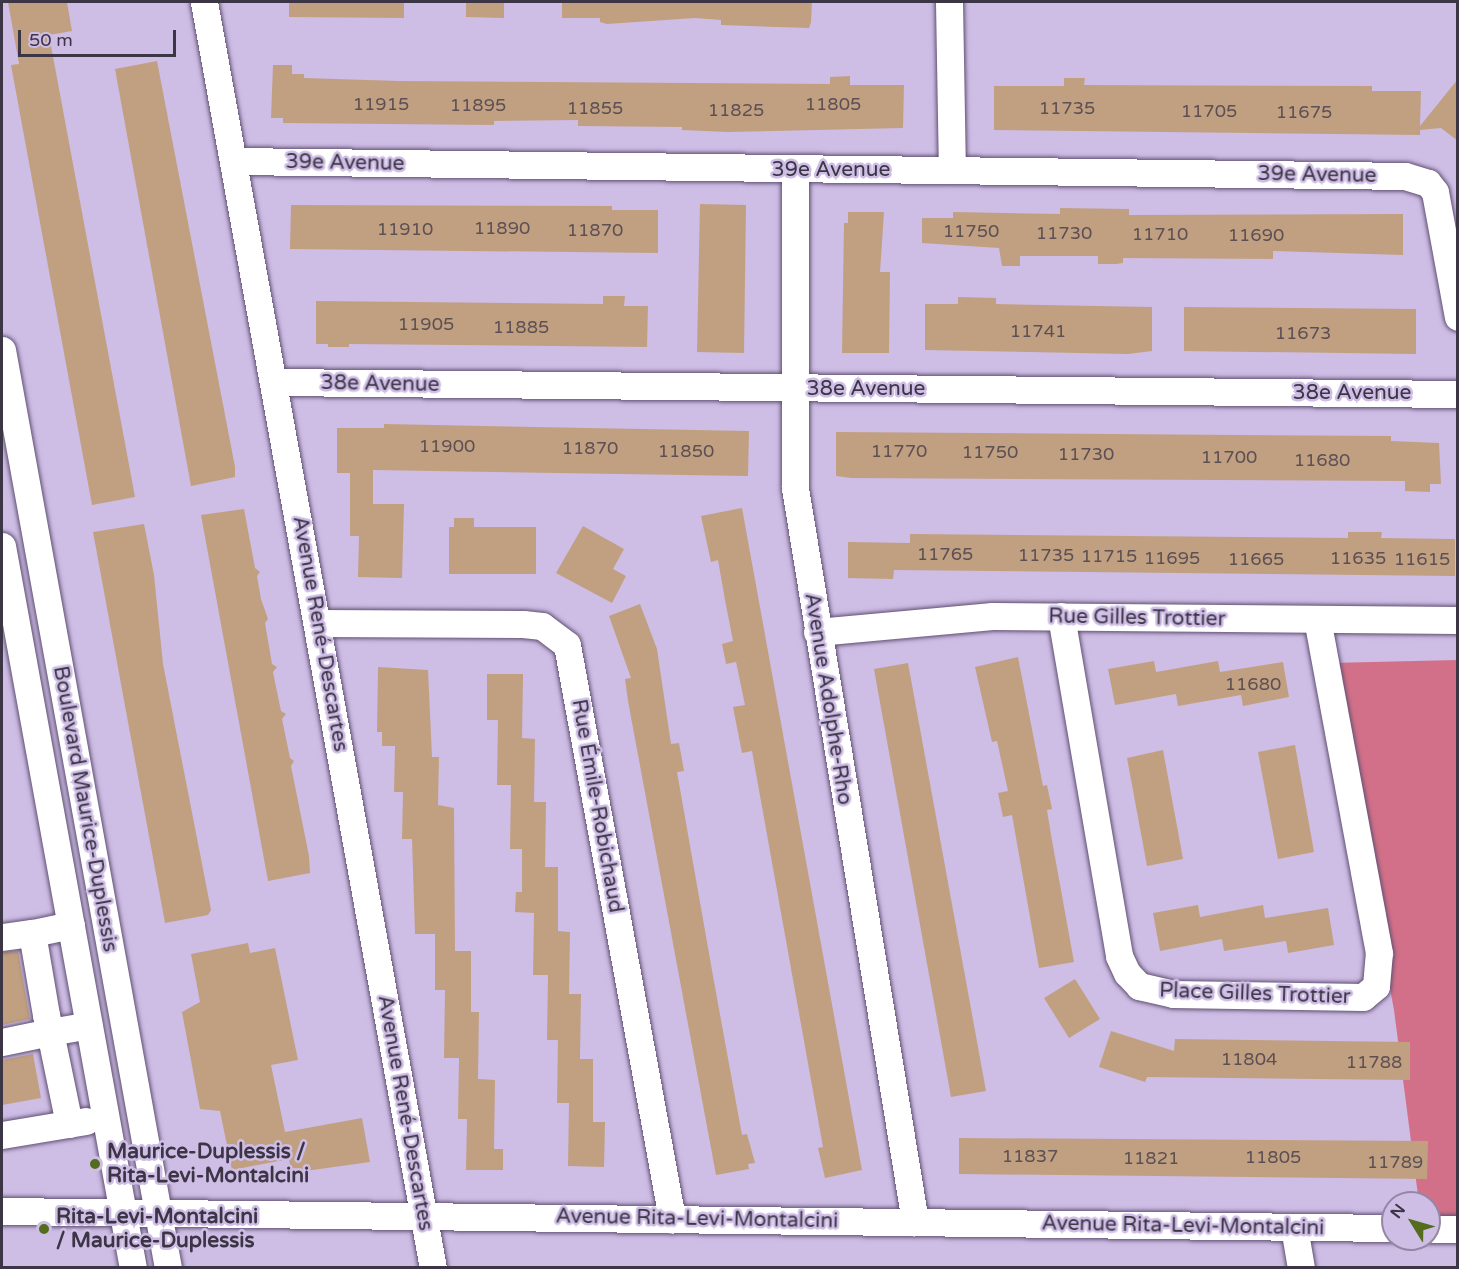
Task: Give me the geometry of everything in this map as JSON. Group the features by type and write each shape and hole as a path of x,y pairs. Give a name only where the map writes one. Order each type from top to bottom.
{"street":[{"name":"Avenue René-Descartes","path":"204,2 433,1268"},
{"path":"949,2 952,170"},
{"name":"39e Avenue","path":"233,161 795,171 952,170 1405,176 1428,183 1439,205 1458,317"},
{"name":"Avenue Adolphe-Rho","path":"795,171 797,389 795,488 915,1222"},
{"name":"Boulevard Maurice-Duplessis","path":"2,350 168,1268"},
{"name":"38e Avenue","path":"274,382 1458,394"},
{"name":"Boulevard Maurice-Duplessis","path":"2,546 133,1268"},
{"name":"Rue Gilles Trottier","path":"817,632 923,620 1061,616 1458,620"},
{"name":"Place Gilles Trottier","path":"1061,616 1119,956 1126,973 1139,986 1164,993 1363,997 1376,986 1379,953 1317,620"},
{"name":"Rue Émile-Robichaud","path":"318,623 523,624 542,626 567,645 672,1219"},
{"path":"2,938 70,925"},
{"path":"32,933 69,1124"},
{"path":"2,1042 48,1023 87,1016"},
{"path":"2,1135 105,1118"},
{"name":"Avenue Rita-Levi-Montalcini","path":"2,1211 121,1210 424,1217 1381,1228"},
{"path":"1294,1227 1301,1268"},
{"path":"1441,1229 1458,1229"}],"shaded area":[{"path":"1457,660 1457,1218 1441,1218 1441,1191 1417,1191 1394,1010 1330,663"}],"building":[{"path":"8,2 67,2 72,31 49,35 135,497 92,505 11,65 19,64"},
{"path":"289,2 404,2 404,18 289,17"},
{"path":"466,2 504,2 504,18 466,17"},
{"path":"562,2 812,2 809,28 721,25 721,20 695,18 607,24 600,22 600,18 562,18"},
{"path":"157,61 235,467 235,477 191,486 115,69"},
{"path":"273,65 292,65 292,74 304,74 304,78 399,81 830,84 830,77 850,76 850,85 904,85 903,128 728,132 682,130 682,127 578,126 578,120 494,121 494,125 283,123 283,118 271,118"},
{"path":"1064,78 1085,78 1084,85 1372,86 1372,91 1421,91 1420,126 1458,79 1458,141 1441,128 1420,130 1420,135 994,130 994,86 1064,86"},
{"path":"700,204 746,205 744,353 697,352"},
{"path":"291,205 612,206 612,210 658,210 658,253 290,249"},
{"path":"1060,208 1129,209 1129,215 1403,214 1403,255 1273,251 1273,259 1123,258 1123,263 1116,264 1098,264 1098,256 1020,256 1020,266 1002,266 999,248 922,243 922,218 953,218 953,212 1060,214"},
{"path":"848,212 884,212 880,272 890,272 889,353 842,353 844,223 848,223"},
{"path":"603,296 625,296 624,306 648,306 647,347 349,344 349,347 328,347 328,344 316,344 316,301 603,304"},
{"path":"958,297 996,298 996,304 1152,307 1152,351 1128,354 925,350 925,304 958,304"},
{"path":"1184,307 1416,309 1416,354 1184,351"},
{"path":"384,424 749,431 748,476 373,470 373,504 404,504 402,578 358,577 359,536 350,536 350,473 337,473 337,428 384,428"},
{"path":"836,432 1391,436 1391,441 1439,443 1441,484 1430,484 1430,492 1405,491 1405,481 851,478 836,476"},
{"path":"742,508 862,1170 825,1178 818,1148 823,1147 752,751 742,753 733,707 745,705 736,662 726,664 722,644 733,641 718,560 711,562 701,516"},
{"path":"244,509 255,568 260,572 257,576 261,599 268,619 265,623 272,664 277,667 273,672 281,711 286,714 282,719 290,758 294,761 291,766 309,856 310,873 268,881 201,515"},
{"path":"454,518 474,518 474,527 536,527 536,574 449,574 449,527 454,527"},
{"path":"144,524 154,575 163,664 211,910 208,915 165,923 93,532"},
{"path":"583,526 624,549 613,569 626,576 612,603 556,573"},
{"path":"1348,532 1382,532 1381,538 1455,539 1455,576 894,570 893,579 848,578 848,542 910,543 910,534 1348,538"},
{"path":"640,604 657,649 671,744 679,743 684,771 677,772 713,976 742,1135 747,1134 755,1163 748,1164 749,1169 716,1175 628,701 625,679 631,678 609,616"},
{"path":"1018,657 1043,786 1047,785 1052,809 1047,810 1074,962 1039,968 1012,815 1003,817 998,793 1008,791 997,741 992,742 975,667"},
{"path":"1154,661 1156,672 1218,661 1220,672 1283,662 1289,697 1243,706 1241,695 1178,706 1176,694 1115,705 1108,669"},
{"path":"908,663 986,1091 951,1097 874,669"},
{"path":"378,667 428,670 432,757 439,757 438,805 454,808 455,951 471,951 471,1012 479,1012 478,1079 495,1080 494,1149 503,1149 503,1170 466,1170 467,1119 458,1119 459,1058 444,1058 445,990 435,990 435,934 415,934 412,839 402,839 403,792 394,792 395,746 382,746 382,732 377,732"},
{"path":"487,674 523,674 522,738 535,739 534,802 546,802 545,867 558,867 558,931 570,932 569,994 581,994 580,1059 593,1059 593,1122 605,1122 604,1167 568,1166 569,1103 557,1103 558,1040 547,1040 548,975 533,975 534,913 515,912 516,892 522,892 522,849 510,849 511,785 497,785 498,720 487,720"},
{"path":"1295,745 1314,852 1278,859 1258,752"},
{"path":"1163,750 1183,859 1147,866 1127,758"},
{"path":"1198,905 1200,917 1263,905 1265,918 1328,908 1334,945 1288,953 1286,941 1224,951 1222,939 1160,951 1153,913"},
{"path":"248,943 250,953 275,948 298,1060 271,1065 285,1132 362,1118 370,1162 291,1173 289,1159 232,1170 220,1111 200,1109 182,1012 200,1002 191,954"},
{"path":"18,951 30,1019 2,1025 2,952"},
{"path":"1075,979 1100,1019 1069,1038 1044,998"},
{"path":"1111,1031 1174,1051 1175,1039 1410,1042 1410,1080 1147,1077 1145,1082 1099,1067"},
{"path":"33,1054 41,1098 2,1105 2,1060"},
{"path":"959,1138 1428,1141 1427,1179 959,1174"}],"place":[{"name":"Maurice-Duplessis / Rita-Levi-Montalcini","path":"95,1164"},
{"name":"Rita-Levi-Montalcini / Maurice-Duplessis","path":"44,1229"}]}
